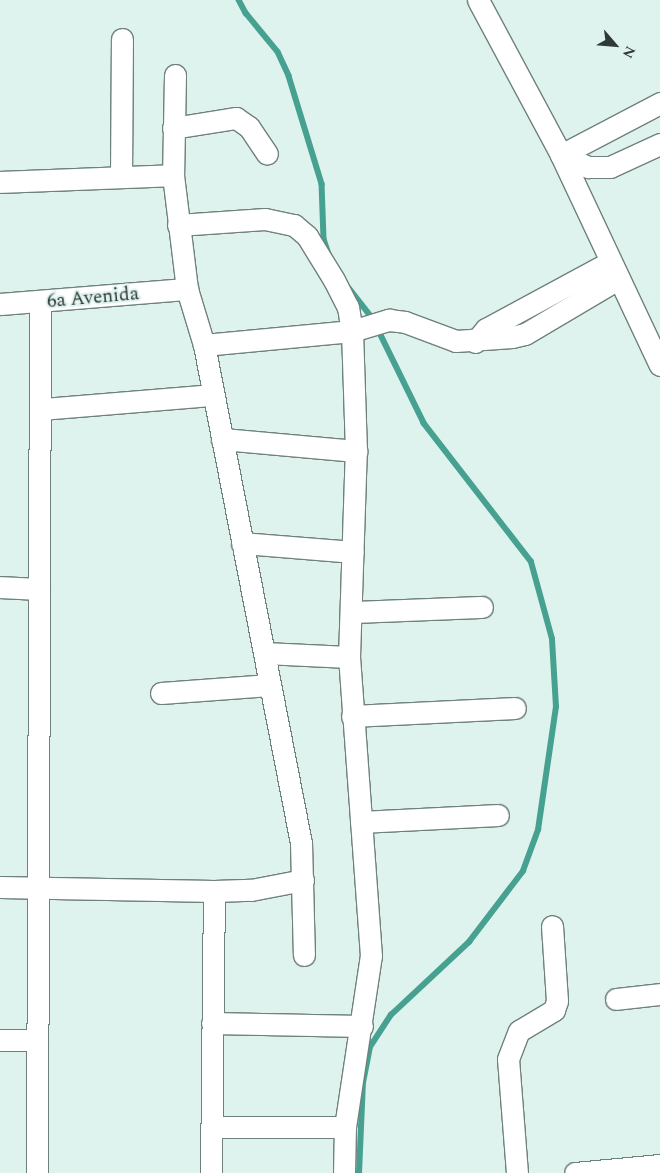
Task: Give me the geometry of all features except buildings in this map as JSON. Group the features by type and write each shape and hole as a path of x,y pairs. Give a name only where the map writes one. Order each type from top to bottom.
{"street":[{"path":"478,0 560,155 660,365"},
{"path":"121,177 122,39"},
{"path":"175,75 173,175 187,289 204,345 212,395 301,843 304,955"},
{"path":"560,155 660,103"},
{"path":"173,128 236,118 249,127 267,154"},
{"path":"560,155 588,168 610,167 660,144"},
{"path":"0,182 173,175"},
{"path":"178,225 265,219 294,224 307,236 348,307 370,326"},
{"path":"204,345 405,322 456,341 475,342 525,334 614,271"},
{"name":"6a Avenida","path":"0,304 40,303 187,289"},
{"path":"37,1173 40,887 39,589 42,409 40,303"},
{"path":"344,1173 345,1127 362,1026 371,956 349,657 356,451 370,326"},
{"path":"42,409 212,395"},
{"path":"222,439 356,451"},
{"path":"242,543 353,552"},
{"path":"0,587 39,589"},
{"path":"352,612 482,607"},
{"path":"264,654 349,657"},
{"path":"161,693 270,685"},
{"path":"352,716 515,708"},
{"path":"361,822 498,815"},
{"path":"0,887 214,891 251,890 303,880"},
{"path":"211,1173 214,891"},
{"path":"517,1173 508,1059 518,1031 554,1010 557,1001 552,926"},
{"path":"616,999 660,994"},
{"path":"212,1023 362,1026"},
{"path":"0,1040 37,1040"},
{"path":"211,1127 345,1127"},
{"path":"575,1173 660,1165"}],"waterway":[{"path":"239,0 246,13 278,52 289,76 322,184 324,239 329,254"},
{"path":"349,288 374,320"},
{"path":"359,1173 363,1083 370,1047 391,1015 469,942 523,871 538,830 556,707 552,639 531,562 424,424 377,328"}]}
